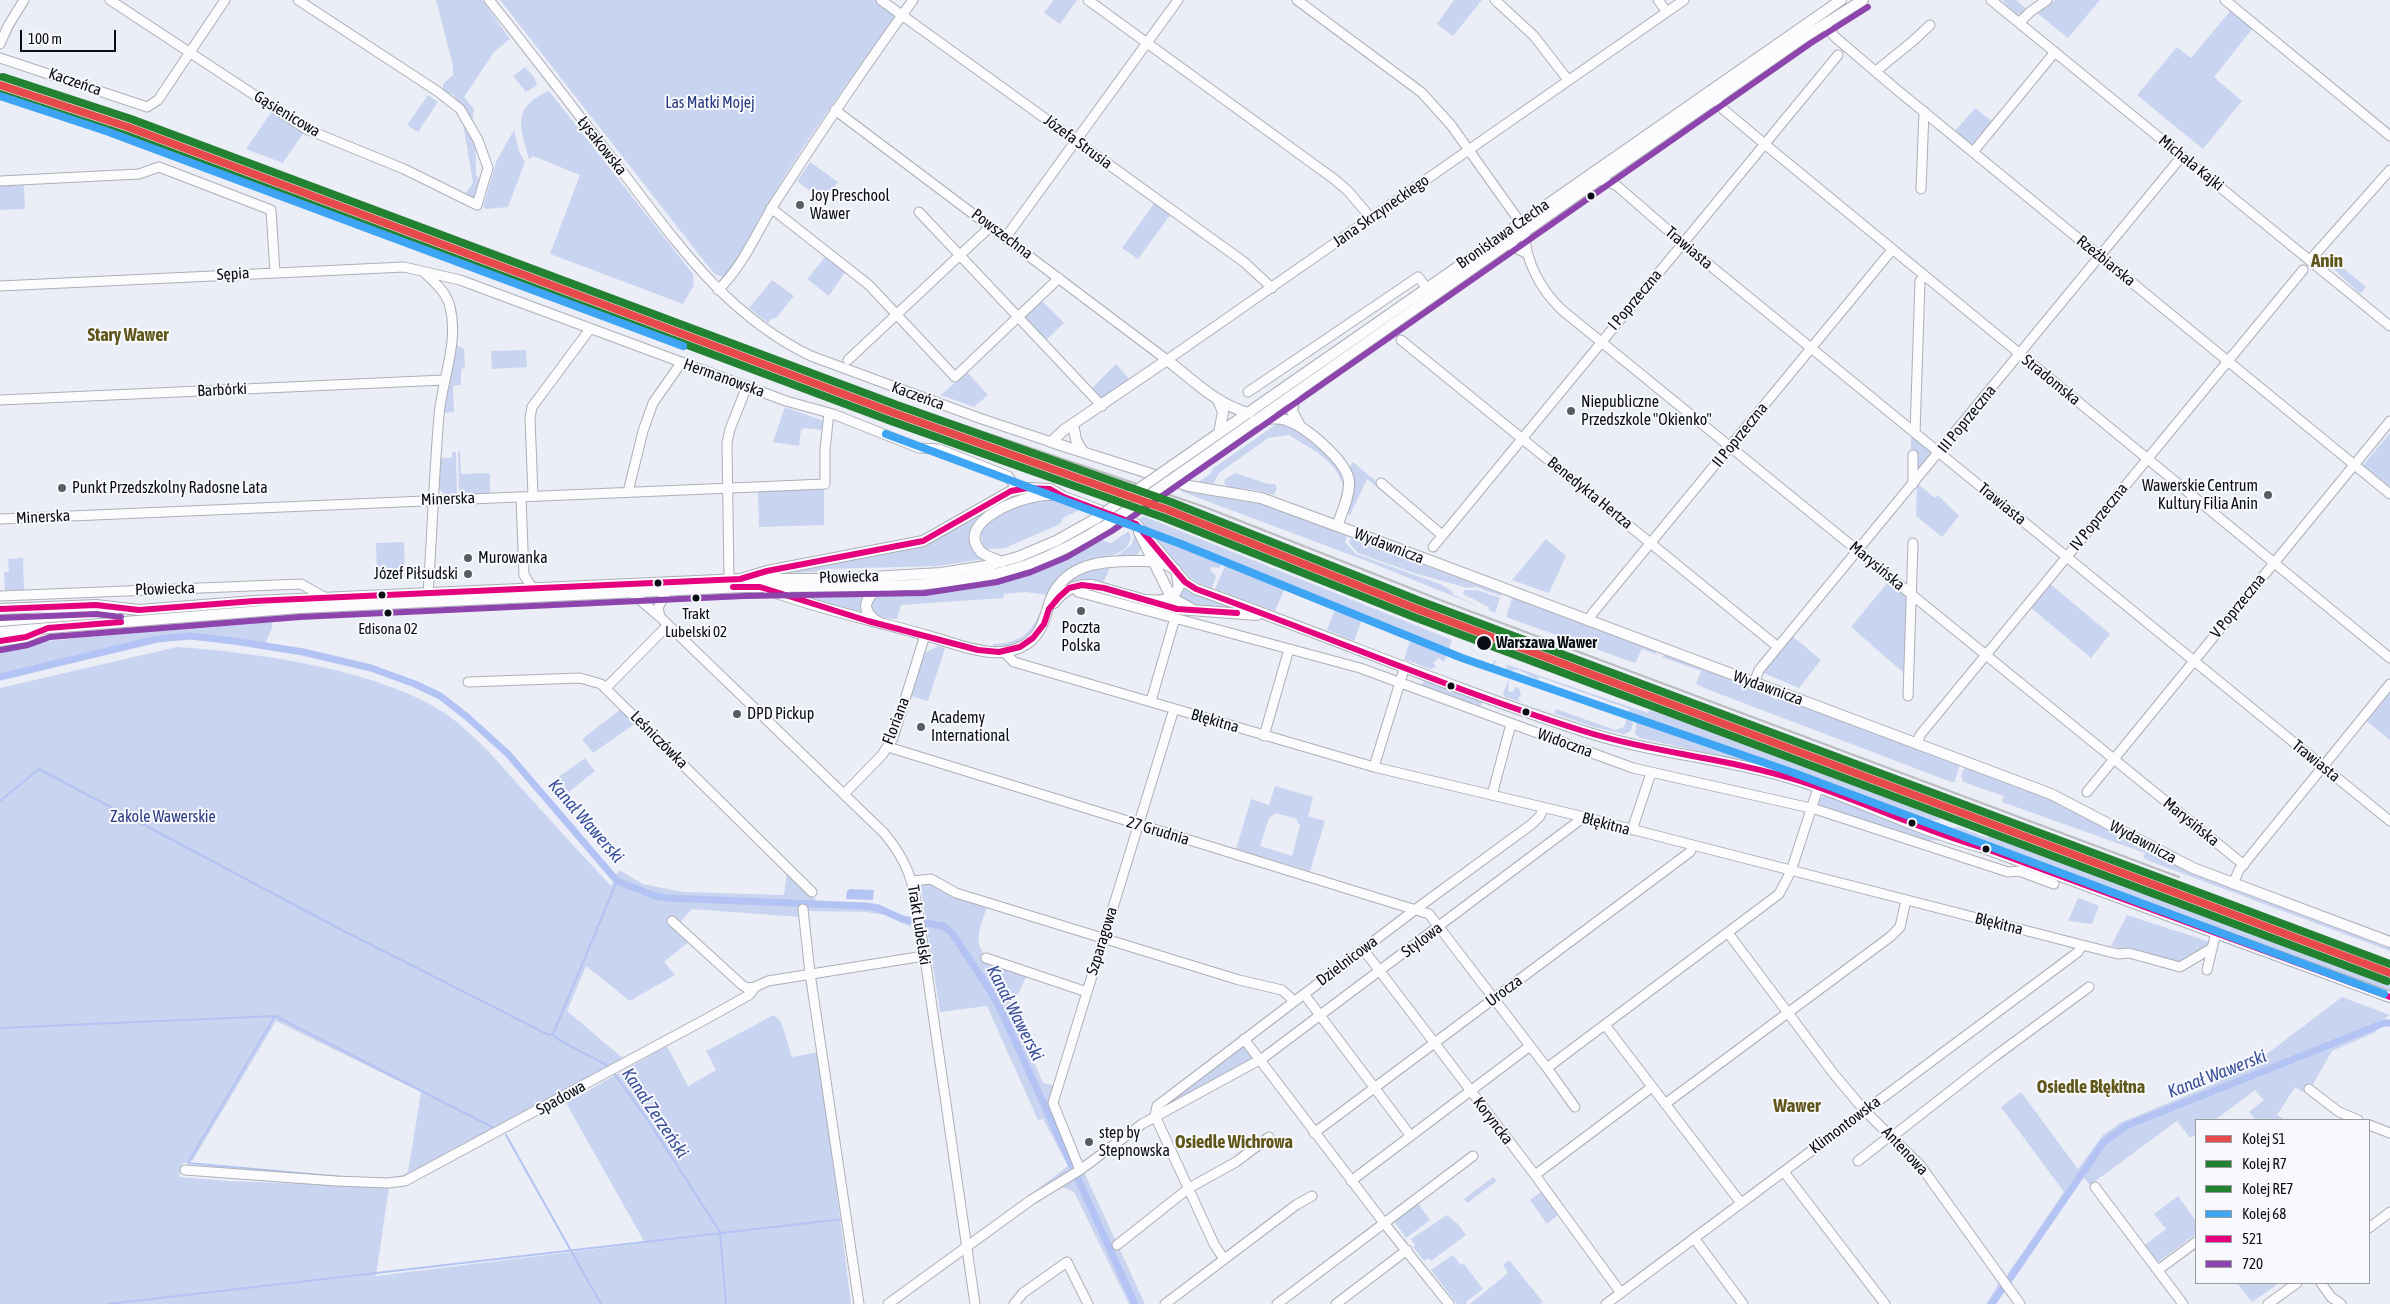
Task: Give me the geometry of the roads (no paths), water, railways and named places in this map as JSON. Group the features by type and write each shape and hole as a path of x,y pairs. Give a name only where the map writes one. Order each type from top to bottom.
{"main road":[{"name":"Bronisława Czecha","path":"1178,475 1251,417 1355,339 1522,227 1841,0"},
{"name":"Bronisława Czecha","path":"1166,470 1218,433 1294,393 1507,244 1522,227 1600,180 1863,0"},
{"path":"1167,360 1218,400 1251,417 1281,418 1303,430 1338,458 1347,473 1349,483 1337,526"},
{"name":"Jana Skrzyneckiego","path":"1055,443 1076,425 1167,360"},
{"path":"1294,393 1293,416 1303,430"},
{"path":"1218,400 1223,412 1218,433"},
{"path":"1076,425 1076,440 1083,452"},
{"name":"Kaczeńca","path":"1055,443 1134,469"},
{"name":"Wydawnicza","path":"1134,469 1198,488 1261,498 2051,794 2181,862 2233,884 2390,942"},
{"name":"Płowiecka","path":"0,609 96,605 139,610 326,598 740,579 836,578 941,573 1002,562 1056,541 1096,518 1166,470"},
{"name":"Płowiecka","path":"0,632 322,606 760,587 881,585 958,580 1008,570 1061,551 1108,523 1178,475"},
{"path":"740,579 766,571 923,541 946,530 1002,495 1017,489 1038,487 1050,489 1064,497 1126,519 1144,540 1172,596"},
{"path":"1002,562 983,553 978,546 977,530 986,519 1006,505 1026,497 1040,494 1064,497"},
{"name":"Widoczna","path":"1126,519 1144,530 1185,582 1196,589 1602,737 1663,752 1706,758 1772,773 1818,788 1876,809 1936,834 1984,848 2390,997"},
{"path":"1136,561 1144,552 1144,540"},
{"name":"Widoczna","path":"925,635 978,650 1004,652 1020,647 1033,638 1044,624 1050,601 1060,585 1079,568 1099,562 1154,561 1162,562 1176,570"},
{"path":"1146,600 1163,601 1172,596 1179,586 1176,570"},
{"path":"881,585 870,594 866,607 868,614 881,624"},
{"name":"Widoczna","path":"1049,609 1069,588 1092,585 1170,608 1243,613 1281,620"},
{"path":"760,587 881,624 925,635"},
{"name":"Widoczna","path":"1172,596 1196,611"},
{"path":"0,621 139,610"},
{"path":"0,641 26,637 48,628"}],"street":[{"path":"0,44 8,26 24,0"},
{"name":"Gąsienicowa","path":"110,0 306,129 404,169 476,206 488,168 478,140 460,108 298,0"},
{"path":"190,52 225,0"},
{"name":"Łysakowska","path":"489,0 688,256 718,290"},
{"name":"Józefa Strusia","path":"881,0 1244,262 1272,288"},
{"path":"718,290 734,273 772,208 835,110 913,0"},
{"path":"1088,0 1334,179 1372,218"},
{"path":"1006,237 1178,0"},
{"path":"1297,0 1414,86 1451,124 1522,227"},
{"path":"1495,0 1534,36 1568,80"},
{"path":"1658,0 1667,12"},
{"name":"Jana Skrzyneckiego","path":"1167,360 1684,0"},
{"name":"Michała Kajki","path":"1991,0 2390,326"},
{"path":"2019,23 2027,14 2047,0"},
{"path":"2225,0 2390,136"},
{"path":"1876,71 1913,41 1930,24"},
{"name":"Rzeźbiarska","path":"1825,25 1835,37 1973,152 2390,494"},
{"name":"Kaczeńca","path":"0,58 149,107 158,100 190,52"},
{"path":"1973,152 2055,52"},
{"name":"I Poprzeczna","path":"1433,547 1838,55"},
{"name":"Stradomska","path":"1715,100 1764,144 1892,250 1920,277 2019,354 2390,658"},
{"name":"Powszechna","path":"835,110 1167,360"},
{"path":"1921,189 1924,111"},
{"name":"III Poprzeczna","path":"1754,683 1759,670 1857,549 1939,453 2182,156"},
{"path":"0,181 139,174 159,167 271,210 275,272"},
{"path":"1615,169 1616,185"},
{"path":"2310,260 2390,170"},
{"name":"Trawiasta","path":"1600,180 1616,185 1811,348 2390,821"},
{"path":"772,208 860,277 955,377 1059,278"},
{"path":"919,212 1102,406"},
{"path":"848,360 991,226"},
{"name":"Marysińska","path":"1522,227 1526,253 1543,288 1552,301 2244,865"},
{"path":"1507,244 1526,253"},
{"name":"II Poprzeczna","path":"1589,621 1592,614 1892,250"},
{"name":"Sępia","path":"0,286 404,267 425,274 443,292 450,305 452,341 444,380"},
{"name":"IV Poprzeczna","path":"1917,744 1920,735 2303,270"},
{"name":"Hermanowska","path":"425,274 460,280 786,401 829,413 920,448 939,449 1008,476 1017,489"},
{"path":"1248,392 1418,277 1428,289"},
{"path":"1915,433 1920,277"},
{"name":"Kaczeńca","path":"718,290 758,325 811,356 979,418 1055,443"},
{"path":"1345,327 1355,339"},
{"path":"533,495 530,418 532,407 590,329"},
{"name":"Benedykta Hertza","path":"1401,340 1778,647"},
{"path":"628,492 643,430 653,403 682,362"},
{"path":"428,594 439,414 444,380"},
{"name":"Barbórki","path":"0,400 444,380"},
{"path":"728,580 727,443 730,429 747,386"},
{"name":"Minerska","path":"0,519 434,499 825,484 825,449 829,413"},
{"name":"V Poprzeczna","path":"2087,792 2390,421"},
{"path":"1913,455 1913,484"},
{"path":"1381,483 1442,536"},
{"path":"520,497 524,575 532,589"},
{"path":"1908,696 1913,544"},
{"name":"Płowiecka","path":"0,596 301,584 326,598"},
{"path":"660,617 658,608 666,592"},
{"name":"Widoczna","path":"1078,592 1360,668 1651,773 1812,809 1863,823 2008,872 2019,871 2054,884"},
{"name":"Trakt Lubelski","path":"632,593 660,617 844,794 898,850 913,881 975,1304"},
{"path":"1151,702 1175,618"},
{"path":"606,688 668,625"},
{"name":"Floriana","path":"844,794 888,747 893,738 925,635"},
{"path":"1264,736 1289,649"},
{"name":"Błękitna","path":"1004,652 1014,662 1264,736 1374,766 1543,809 1584,817 1692,847 2118,954 2129,953 2180,967 2212,948"},
{"path":"1374,766 1405,666"},
{"name":"Leśniczówka","path":"468,682 580,678 593,681 606,688 812,892"},
{"path":"2233,884 2244,865 2390,684"},
{"name":"Szparagowa","path":"1080,1170 1053,1103 1174,709"},
{"path":"1492,795 1511,724"},
{"name":"27 Grudnia","path":"888,747 1416,909 1429,914 1440,927"},
{"path":"1632,830 1651,773"},
{"path":"1551,1065 1779,894 1791,871 1818,788"},
{"name":"Dzielnicowa","path":"1155,1116 1157,1106 1416,909 1532,824 1540,816 1543,809"},
{"name":"Stylowa","path":"1155,1116 1260,1060 1440,927 1584,817"},
{"name":"Urocza","path":"1314,1133 1690,852 1692,847"},
{"path":"913,881 931,879 956,893 1239,980 1282,990 1294,1001"},
{"path":"1665,1104 1896,932 1900,927 1906,900"},
{"path":"803,909 810,973 859,1304"},
{"path":"672,921 742,985 747,988 755,988"},
{"path":"1440,927 1530,1046 1551,1065 1575,1107"},
{"path":"2206,970 2216,932"},
{"name":"Antenowa","path":"1728,933 1787,1013 1864,1110 1924,1170 2020,1304"},
{"name":"Klimontowska","path":"1606,1304 1619,1298 1694,1238 2078,952 2082,945"},
{"name":"Koryncka","path":"1364,949 1535,1175 1619,1298"},
{"name":"Spadowa","path":"185,1170 336,1181 405,1182 706,1019 749,995 755,988 768,982 810,973 924,956"},
{"path":"986,958 1086,992"},
{"path":"1858,1161 2089,987"},
{"path":"1304,994 1410,1135"},
{"path":"1605,1025 1741,1203"},
{"path":"1244,1039 1384,1224 1449,1304"},
{"path":"1351,1181 1530,1046"},
{"path":"1535,1175 1652,1087"},
{"path":"2309,1090 2339,1112 2355,1119"},
{"path":"888,1304 1031,1200 1080,1170 1155,1116 1214,1244 1224,1260"},
{"path":"2370,1125 2390,1133"},
{"path":"1117,1245 1189,1188 1236,1162 1269,1137"},
{"path":"1276,1304 1473,1156"},
{"path":"1784,1172 1885,1304"},
{"path":"2095,1187 2183,1304"},
{"path":"1165,1304 1296,1205 1312,1196"},
{"path":"2370,1227 2390,1212"},
{"path":"1694,1238 1743,1304"},
{"path":"2158,1270 2195,1243"},
{"path":"1336,1304 1407,1250"},
{"path":"1014,1304 1023,1293 1067,1262 1088,1304"},
{"path":"2268,1304 2296,1284"},
{"path":"2322,1284 2330,1301 2341,1304"}],"water":[{"path":"850,889 874,890 873,900 846,899 847,891"}],"waterway":[{"path":"1763,77 1789,59"},
{"path":"1732,98 1756,82"},
{"name":"Kanał Wawerski","path":"0,677 157,639 190,636 303,652 371,668 415,684 440,696 466,716 508,754 617,881 655,896 667,898 866,906 878,908 902,919 943,926 952,933 991,992 1073,1168"},
{"path":"0,801 39,769 338,928 549,1035 553,1034"},
{"name":"Kanał Zerzeński","path":"610,1068 562,1042 553,1034 617,881"},
{"path":"0,1028 275,1016"},
{"path":"343,1177 188,1163 275,1016 496,1129"},
{"name":"Kanał Wawerski","path":"2009,1280 2103,1143 2126,1126 2384,1023 2390,1023"},
{"name":"Kanał Zerzeński","path":"613,1072 649,1122 720,1232 726,1304"},
{"path":"506,1135 601,1304"},
{"name":"Kanał Wawerski","path":"1078,1179 1134,1302"},
{"path":"108,1304 843,1219"},
{"name":"Kanał Wawerski","path":"1992,1304 2002,1289"}],"railway":[{"path":"0,74 132,117 898,403 1205,507 1443,601 2179,877"},
{"path":"2168,879 2350,949"}],"rail line":[{"name":"RE7","path":"3,77 131,119 897,405 1171,502 1420,601 2390,964"},
{"name":"S1","path":"0,85 128,127 894,413 1168,510 1417,609 2390,973"},
{"name":"R7","path":"0,94 125,135 891,421 1165,518 1414,617 2387,981"},
{"name":"68","path":"0,96 106,131 683,346"},
{"name":"68","path":"886,434 1181,544 1462,658 1794,773 2384,994"}],"place":[{"name":"Joy Preschool Wawer","path":"800,205"},
{"name":"Niepubliczne Przedszkole \"Okienko\"","path":"1571,411"},
{"name":"Punkt Przedszkolny Radosne Lata","path":"62,488"},
{"name":"Wawerskie Centrum Kultury Filia Anin","path":"2268,495"},
{"name":"Murowanka","path":"468,558"},
{"name":"Józef Piłsudski","path":"468,574"},
{"name":"Trakt Lubelski 02","path":"696,598"},
{"name":"Poczta Polska","path":"1081,611"},
{"name":"Edisona 02","path":"388,613"},
{"name":"Warszawa Wawer","path":"1484,643"},
{"name":"DPD Pickup","path":"737,714"},
{"name":"Academy International","path":"921,727"},
{"name":"step by Stepnowska","path":"1089,1142"}],"district":[{"name":"Anin","path":"2327,261"},
{"name":"Stary Wawer","path":"128,335"},
{"name":"Osiedle Błękitna","path":"2091,1087"},
{"name":"Wawer","path":"1797,1106"},
{"name":"Osiedle Wichrowa","path":"1234,1142"}],"park label":[{"name":"Las Matki Mojej","path":"710,103"},
{"name":"Zakole Wawerskie","path":"163,817"}]}
